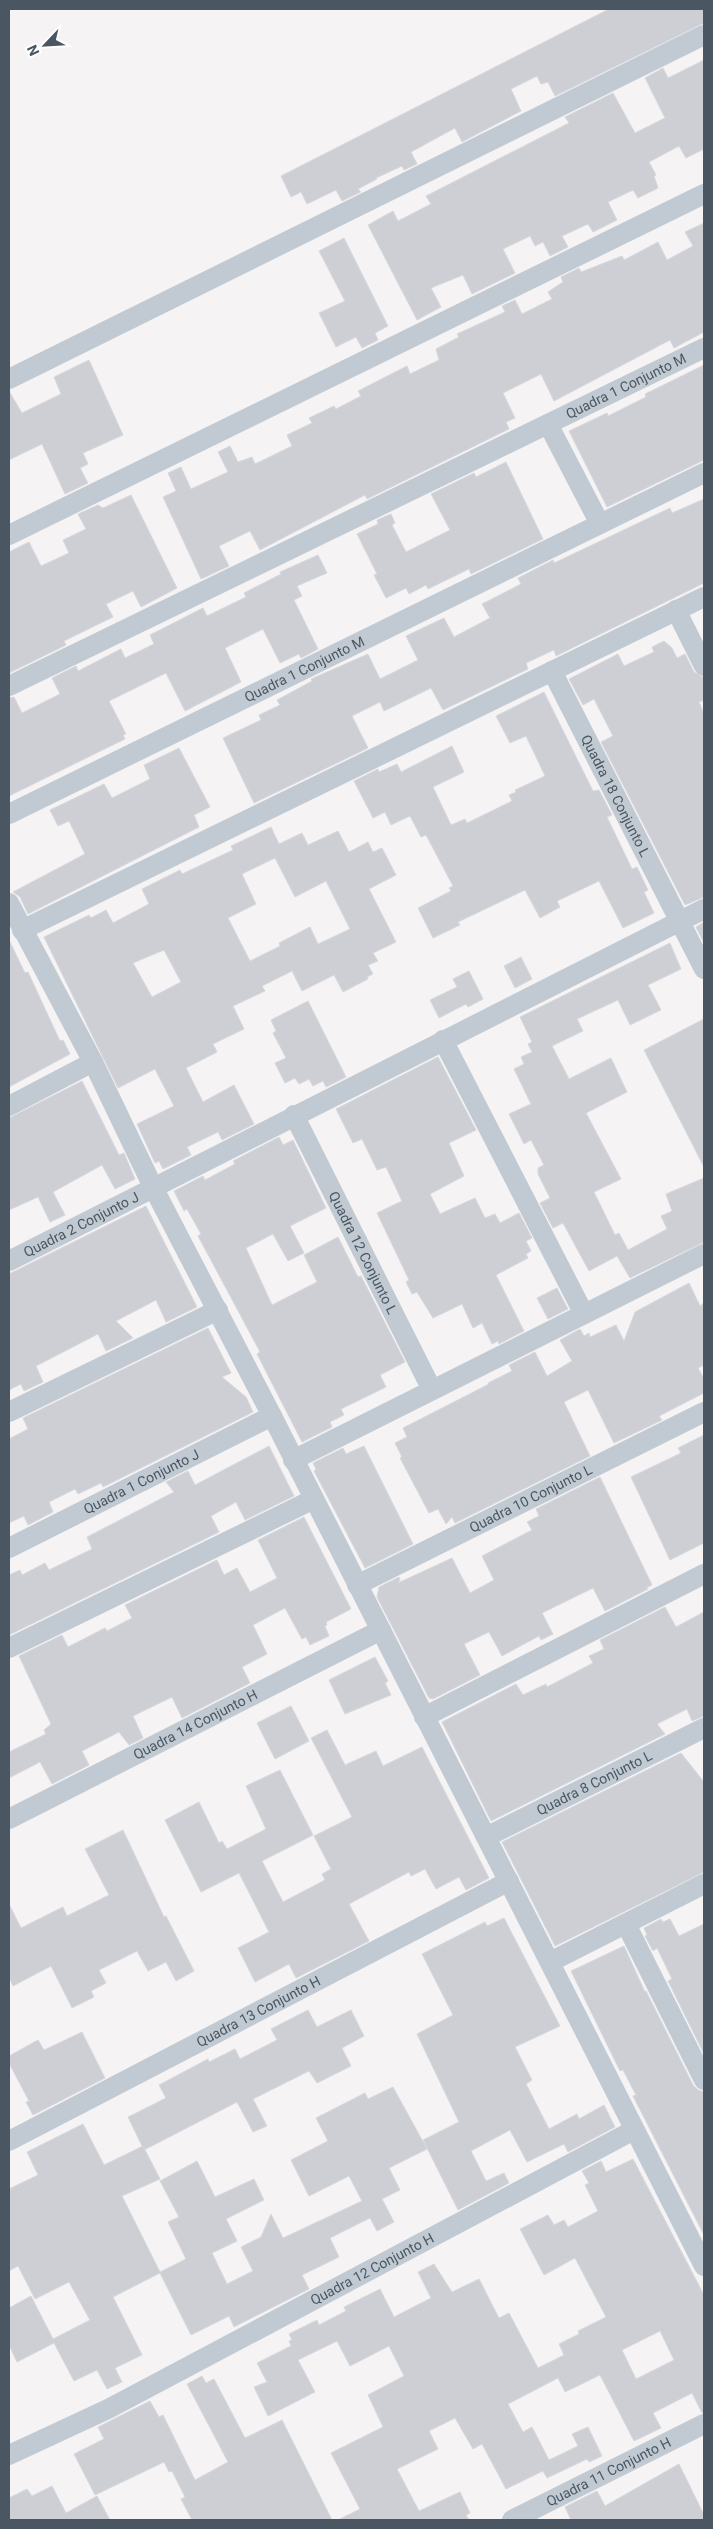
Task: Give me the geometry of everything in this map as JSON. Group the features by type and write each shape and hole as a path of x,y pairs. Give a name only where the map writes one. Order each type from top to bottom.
{"street":[{"path":"9,379 704,35"},
{"path":"9,534 704,194"},
{"name":"Quadra 1 Conjunto M","path":"9,686 704,348"},
{"name":"Quadra 1 Conjunto M","path":"548,424 600,524"},
{"name":"Quadra 1 Conjunto M","path":"9,814 704,473"},
{"path":"22,930 704,596"},
{"path":"676,610 704,666"},
{"name":"Quadra 18 Conjunto L","path":"552,671 704,969"},
{"path":"9,903 93,1062 153,1187 218,1310 704,2266"},
{"name":"Quadra 2 Conjunto J","path":"9,1261 704,909"},
{"path":"443,1040 584,1314"},
{"path":"9,1106 93,1062"},
{"name":"Quadra 12 Conjunto L","path":"294,1115 432,1390"},
{"path":"293,1460 704,1254"},
{"path":"9,1412 218,1310"},
{"name":"Quadra 10 Conjunto L","path":"357,1586 704,1412"},
{"name":"Quadra 1 Conjunto J","path":"9,1548 272,1416"},
{"path":"9,1648 314,1499"},
{"path":"424,1717 704,1574"},
{"name":"Quadra 14 Conjunto H","path":"9,1819 380,1630"},
{"name":"Quadra 8 Conjunto L","path":"486,1837 704,1728"},
{"name":"Quadra 13 Conjunto H","path":"9,2140 509,1881"},
{"path":"550,1962 704,1884"},
{"path":"626,1924 704,2077"},
{"name":"Quadra 12 Conjunto H","path":"9,2455 108,2409 634,2130"},
{"name":"Quadra 11 Conjunto H","path":"512,2520 704,2424"}],"building":[{"path":"609,9 704,9 704,23 555,96 548,82 541,84 537,76 511,89 521,111 462,142 455,128 411,152 417,164 404,170 402,166 376,178 358,189 361,192 342,201 336,190 307,204 301,192 291,197 281,176"},
{"path":"704,60 704,149 686,158 679,146 649,162 656,175 654,176 658,188 638,198 633,190 608,202 617,220 593,232 588,224 562,236 568,247 550,256 543,242 535,246 530,236 503,249 515,273 472,294 463,275 431,288 441,307 417,320 368,225 393,211 398,221 431,204 426,196 569,123 565,117 613,93 635,133 665,118 645,78 663,68 668,78"},
{"path":"704,223 704,332 674,348 670,340 554,401 541,374 503,393 515,418 506,422 509,429 367,499 365,495 260,550 250,531 219,546 229,566 201,579 163,497 176,491 168,473 181,467 191,489 228,472 218,452 230,446 238,462 252,457 255,464 292,446 287,435 312,423 309,418 334,406 336,409 361,396 358,391 407,366 410,374 439,360 436,349 459,337 457,334 505,312 502,306 515,300 522,314 552,299 548,292 563,282 561,277 579,268 581,272 622,256 624,260 658,242 667,260 693,246 685,232"},
{"path":"344,238 388,326 375,333 378,340 362,348 356,337 336,347 319,313 345,301 319,251"},
{"path":"89,360 123,435 83,453 88,464 80,468 88,483 65,494 42,444 9,460 9,391 22,413 61,394 54,377"},
{"path":"704,365 704,460 607,507 569,431 607,413 608,416 646,397 645,394"},
{"path":"506,462 543,539 471,574 469,569 428,589 426,585 409,594 406,588 386,598 374,575 377,574 357,534 378,524 377,520 391,514 395,523 392,525 406,552 450,530 431,494 474,473 476,477"},
{"path":"131,495 177,588 141,607 133,591 106,604 113,617 64,641 66,645 9,673 9,552 29,542 41,566 69,553 63,540 86,529 78,514 98,505 103,508"},
{"path":"704,499 704,583 556,656 554,650 526,663 528,669 443,710 431,688 384,711 380,702 352,716 368,748 254,803 223,738 261,720 259,715 280,705 277,700 312,681 311,679 368,654 380,679 418,660 406,636 444,618 454,637 490,618 482,604 521,584 518,578 553,560 554,563 670,508 672,513"},
{"path":"318,555 327,573 297,586 302,596 294,600 318,649 301,658 299,654 280,663 263,629 225,648 241,682 185,711 166,673 109,701 126,734 123,735 125,739 9,796 9,698 14,697 22,713 60,694 52,678 76,666 78,671 121,649 125,658 154,644 150,635 203,608 207,616 246,597 244,593 281,574 280,572"},
{"path":"664,641 672,648 677,658 685,654 694,672 704,678 704,700 699,702 704,714 704,897 685,905 601,742 613,736 594,699 583,705 569,679 618,654 624,666 654,652 652,647"},
{"path":"544,692 593,791 599,790 612,815 607,817 632,869 637,867 648,890 644,892 654,913 623,928 599,881 557,901 560,907 540,918 525,890 458,922 460,925 433,938 418,908 451,891 449,888 453,886 426,835 421,837 410,816 391,825 385,812 373,818 354,781 378,769 379,772 397,764 401,772 452,746 464,772 433,787 451,825 465,819 467,823 512,801 509,795 516,792 515,790 545,776 526,736 510,743 496,716"},
{"path":"179,748 210,807 194,815 199,827 28,914 20,897 13,892 85,854 69,821 58,826 50,810 104,784 112,798 150,779 144,765"},
{"path":"271,827 279,844 302,833 308,845 338,831 349,852 368,842 373,852 382,848 396,875 369,889 396,942 373,953 378,961 368,965 373,974 367,977 368,979 343,992 334,975 302,991 292,971 262,986 265,991 233,1006 244,1029 213,1044 217,1052 186,1068 203,1102 234,1085 254,1124 222,1140 218,1132 187,1147 191,1155 163,1169 159,1161 155,1163 137,1124 174,1106 155,1069 118,1088 44,937 89,915 91,918 106,910 113,923 149,904 142,889 180,870 182,874 233,850 231,846","holes":["275,858 295,897 326,881 350,929 318,944 310,927 279,943 280,946 250,961 228,918 256,904 242,874","164,950 181,982 152,997 133,963"]},
{"path":"704,922 704,943 696,927"},
{"path":"9,940 25,973 28,972 60,1041 63,1040 70,1054 9,1087"},
{"path":"670,943 681,969 648,985 661,1010 630,1025 618,1000 577,1019 583,1031 552,1046 569,1079 611,1058 627,1092 586,1113 621,1179 594,1192 615,1235 619,1233 628,1250 667,1229 661,1216 672,1211 666,1194 704,1178 704,1242 630,1278 617,1256 589,1271 563,1223 553,1228 540,1203 550,1198 538,1174 538,1168 544,1165 531,1140 524,1144 509,1114 531,1104 514,1069 524,1064 521,1057 532,1052 528,1044 532,1042 520,1017"},
{"path":"521,957 532,979 515,988 504,966"},
{"path":"469,971 483,999 468,1007 466,1004 439,1018 430,1000 457,987 453,979"},
{"path":"308,1001 346,1077 326,1087 323,1081 313,1086 309,1079 299,1084 295,1078 285,1083 275,1063 286,1058 273,1033 276,1031 271,1020"},
{"path":"704,1019 704,1167 644,1050"},
{"path":"438,1057 476,1130 449,1143 464,1176 430,1194 440,1214 475,1198 485,1218 495,1214 500,1223 519,1213 532,1238 526,1241 531,1251 526,1254 528,1258 496,1275 524,1331 499,1344 498,1341 492,1344 482,1323 473,1328 462,1304 433,1318 417,1292 412,1294 406,1282 409,1280 377,1213 402,1201 386,1167 377,1170 362,1139 353,1143 336,1109"},
{"path":"82,1081 119,1155 124,1153 135,1179 115,1189 102,1165 53,1192 65,1215 50,1222 38,1197 9,1210 9,1118"},
{"path":"279,1137 283,1145 293,1140 326,1208 290,1226 304,1253 288,1261 273,1234 246,1248 272,1305 317,1282 304,1255 338,1237 358,1277 361,1276 405,1362 380,1375 386,1387 341,1409 344,1415 330,1422 332,1427 302,1442 257,1354 260,1352 198,1236 201,1234 187,1209 184,1211 174,1191 203,1176 205,1180 235,1164 233,1161"},
{"path":"146,1206 197,1307 166,1322 156,1300 116,1321 133,1338 106,1351 98,1334 36,1366 43,1382 24,1391 21,1384 9,1390 9,1274"},
{"path":"689,1283 700,1306 704,1303 704,1365 698,1368 704,1379 704,1393 659,1416 662,1420 614,1443 588,1390 564,1402 590,1456 455,1523 452,1517 446,1524 438,1509 429,1513 400,1458 402,1457 395,1443 407,1437 403,1428 512,1371 509,1365 535,1352 547,1376 572,1361 560,1340 580,1329 584,1336 589,1333 590,1337 616,1325 624,1341 635,1312"},
{"path":"557,1288 568,1309 548,1319 537,1298"},
{"path":"208,1328 231,1373 222,1377 246,1397 253,1412 103,1487 101,1483 78,1494 75,1489 49,1502 53,1512 28,1525 24,1516 9,1523 9,1439 28,1429 23,1418"},
{"path":"704,1435 704,1543 670,1560 631,1477 681,1453 678,1448"},
{"path":"269,1446 294,1496 245,1520 236,1502 211,1516 219,1532 9,1635 9,1575 20,1570 22,1575 45,1563 49,1570 92,1549 87,1537 174,1492 166,1482 188,1471 195,1485"},
{"path":"364,1446 413,1544 365,1568 314,1471 316,1469 313,1463 343,1448 346,1454"},
{"path":"600,1477 652,1585 646,1588 648,1589 605,1611 593,1588 542,1613 553,1634 541,1640 539,1636 502,1656 489,1632 464,1644 480,1675 433,1699 429,1698 377,1597 379,1587 399,1577 398,1583 452,1558 470,1593 494,1580 482,1556 532,1530 527,1522 539,1516 536,1509"},
{"path":"304,1517 351,1609 326,1622 327,1625 325,1626 329,1636 310,1645 306,1637 302,1639 285,1608 253,1625 267,1654 242,1667 250,1683 182,1718 172,1697 133,1716 143,1738 129,1745 119,1732 82,1751 89,1765 52,1784 40,1762 9,1778 9,1752 46,1734 44,1730 51,1724 19,1656 62,1635 68,1647 105,1628 107,1631 132,1618 125,1605 217,1560 224,1575 237,1568 250,1592 277,1578 258,1540"},
{"path":"665,1607 676,1627 704,1612 704,1716 692,1721 687,1709 657,1724 665,1734 491,1821 442,1722 516,1684 523,1695 546,1684 547,1687 593,1663 589,1656 604,1649 600,1640"},
{"path":"375,1657 388,1681 385,1683 391,1695 345,1714 329,1680"},
{"path":"291,1706 309,1741 275,1759 257,1723"},
{"path":"327,1730 345,1765 376,1751 383,1766 422,1747 489,1878 466,1890 459,1877 436,1889 425,1869 411,1876 409,1872 349,1904 369,1941 296,1978 289,1964 255,1982 238,1948 269,1932 239,1873 201,1892 165,1820 199,1802 219,1843 222,1841 227,1849 266,1829 246,1786 280,1770 313,1835 262,1861 283,1902 325,1880 322,1874 331,1869 314,1836 352,1817 311,1738"},
{"path":"681,1753 704,1782 704,1872 555,1946 502,1842"},
{"path":"123,1830 164,1917 166,1916 194,1971 176,1981 166,1962 148,1971 137,1951 99,1970 106,1983 91,1991 94,1997 72,2008 51,1966 13,1986 9,1977 9,1904 21,1928 63,1907 67,1916 109,1895 85,1849"},
{"path":"504,1918 560,2026 515,2047 532,2080 526,2084 549,2129 577,2114 579,2119 604,2105 615,2127 568,2152 564,2144 527,2162 510,2130 471,2151 486,2181 504,2173 509,2183 458,2210 423,2140 459,2122 417,2034 453,2015 422,1954 485,1922 487,1926"},
{"path":"661,1919 663,1922 670,1919 679,1936 704,1924 704,2054 668,1981 672,1979 657,1948 653,1951 645,1936 647,1935 644,1928"},
{"path":"624,1946 645,1992 693,2085 698,2090 704,2092 704,2235 633,2096 636,2095 623,2070 620,2071 571,1971"},
{"path":"308,2010 317,2027 351,2010 364,2036 342,2048 351,2066 317,2083 309,2071 253,2099 267,2126 253,2132 237,2102 144,2150 128,2117 166,2098 159,2085 208,2059 209,2062 235,2049 240,2059 277,2040 271,2029"},
{"path":"82,2032 105,2078 33,2115 26,2102 29,2101 9,2063 9,2056 38,2040 44,2050"},
{"path":"393,2087 427,2149 389,2168 400,2190 382,2199 394,2222 377,2231 370,2218 330,2238 339,2257 302,2275 309,2289 234,2327 229,2316 191,2335 160,2273 113,2297 142,2355 115,2368 122,2382 107,2389 97,2370 74,2381 54,2343 17,2362 9,2345 9,2308 31,2296 53,2339 90,2320 69,2282 35,2299 18,2266 9,2271 9,2189 38,2175 27,2152 83,2124 104,2165 143,2146 160,2179 122,2196 160,2272 186,2259 168,2222 179,2217 160,2181 197,2161 215,2197 254,2179 264,2200 226,2219 237,2241 212,2253 227,2284 253,2271 241,2247 261,2237 271,2214 283,2238 362,2201 349,2176 309,2196 291,2160 328,2141 316,2118 365,2093 368,2099"},
{"path":"633,2159 704,2295 704,2412 702,2413 692,2393 653,2413 661,2428 634,2441 600,2375 565,2392 558,2378 508,2404 523,2432 532,2427 549,2460 578,2446 572,2434 588,2427 602,2456 589,2462 587,2459 547,2478 543,2471 506,2489 482,2444 473,2449 455,2418 429,2431 438,2449 397,2469 419,2511 460,2492 470,2513 466,2515 469,2520 338,2520 360,2509 331,2453 383,2427 368,2395 404,2376 389,2346 350,2366 337,2341 298,2360 315,2392 268,2416 254,2387 267,2382 257,2363 291,2346 289,2341 292,2340 289,2334 317,2320 319,2325 346,2311 344,2307 380,2289 394,2317 431,2298 418,2272 434,2264 452,2292 479,2279 499,2318 509,2313 538,2368 564,2355 559,2344 579,2334 578,2331 606,2317 575,2258 544,2275 520,2229 548,2215 554,2225 564,2220 568,2227 598,2211 585,2185 589,2183 582,2171 601,2161 606,2172","holes":["660,2331 674,2360 636,2379 622,2350"]},
{"path":"202,2376 206,2383 214,2379 245,2438 282,2420 332,2520 192,2520 181,2499 185,2497 172,2471 169,2472 164,2462 95,2495 74,2454 104,2439 98,2427 150,2401 159,2417 163,2415 195,2480 228,2462 187,2384"},
{"path":"679,2464 704,2515 704,2520 571,2520 565,2507 597,2491 605,2506"},
{"path":"52,2486 66,2513 97,2496 110,2520 9,2520 9,2498 27,2489 32,2496"}]}
